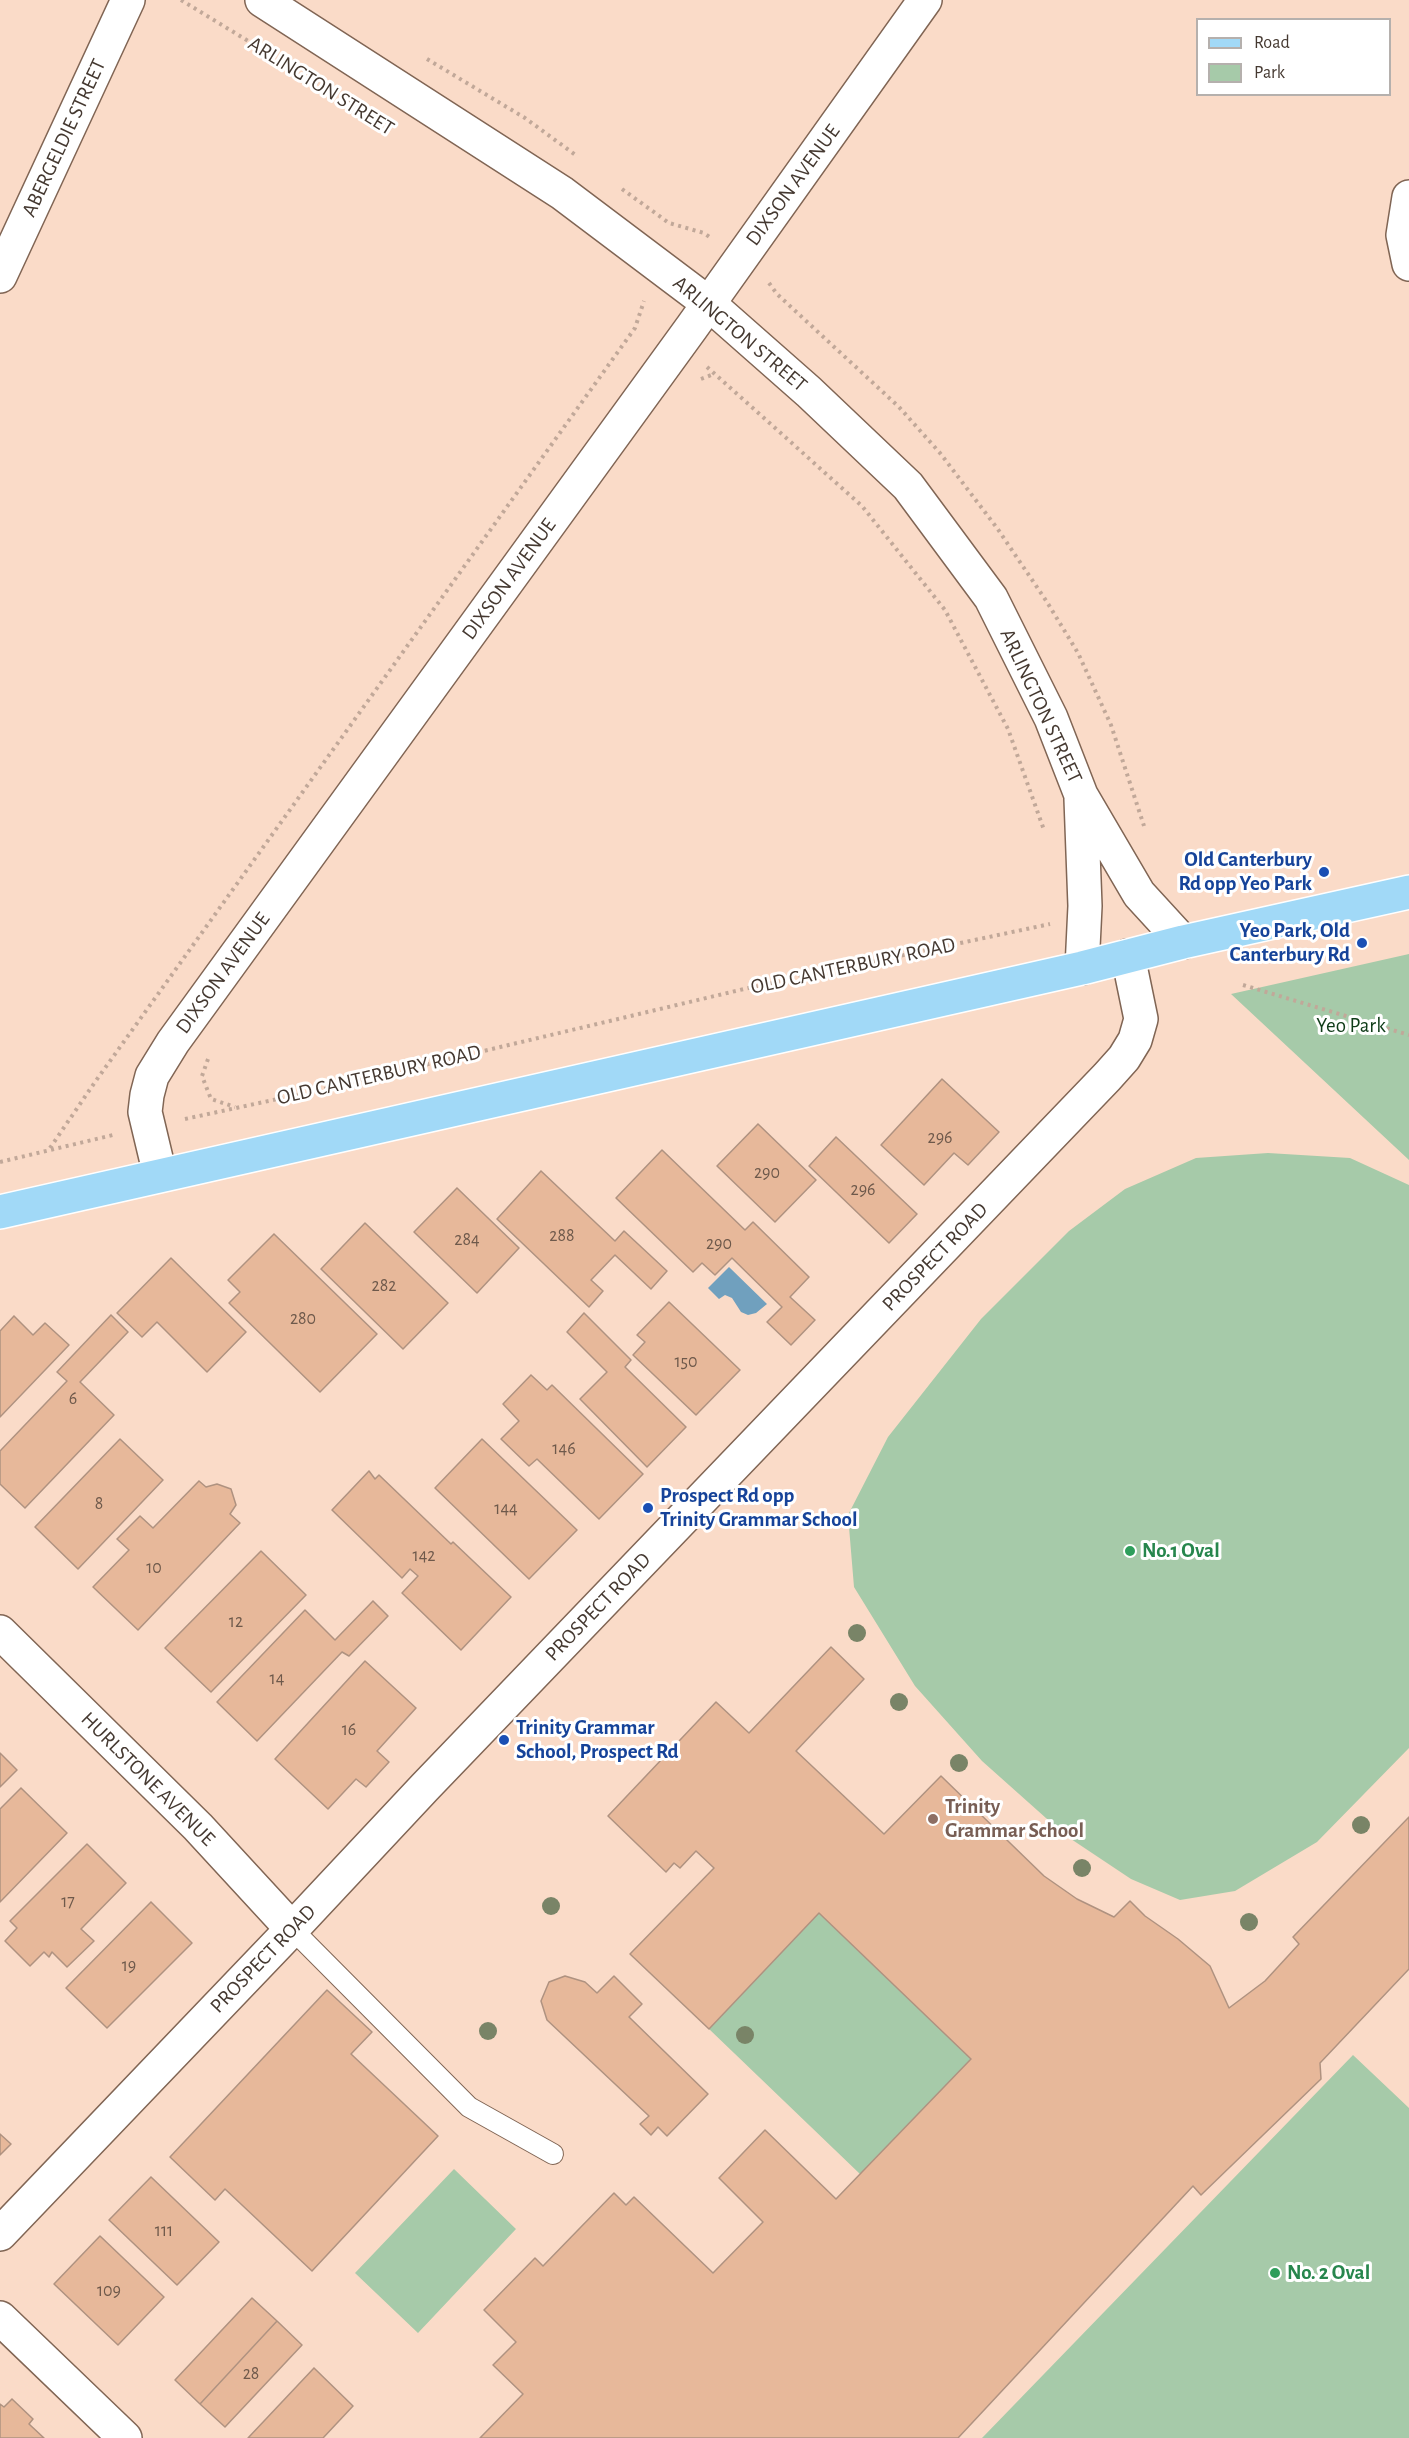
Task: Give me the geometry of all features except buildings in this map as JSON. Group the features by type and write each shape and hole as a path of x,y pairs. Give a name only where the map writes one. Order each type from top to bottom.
{"main road":[{"path":"0,1212 1409,892"}],"street":[{"name":"ABERGELDIE STREET","path":"0,276 128,0"},
{"name":"ARLINGTON STREET","path":"262,0 562,193 708,303 809,392 908,486 991,598 1051,718 1081,795 1139,894 1183,942"},
{"name":"DIXSON AVENUE","path":"160,1175 145,1112 152,1076 173,1042 926,0"},
{"path":"1409,197 1403,235 1409,264"},
{"name":"ARLINGTON STREET","path":"1081,795 1085,906 1082,968"},
{"name":"PROSPECT ROAD","path":"0,2234 1124,1058 1135,1040 1141,1019 1128,956"},
{"name":"HURLSTONE AVENUE","path":"0,1632 198,1827 292,1929"},
{"path":"0,2318 125,2438"}],"lane":[{"path":"292,1929 469,2107 553,2154"}],"path":[{"name":"ARLINGTON STREET","path":"181,0 353,106"},
{"name":"ARLINGTON STREET","path":"635,294 714,374 862,506 945,610 1008,729 1045,834"},
{"name":"DIXSON AVENUE","path":"50,1148 635,328 644,301"},
{"name":"OLD CANTERBURY ROAD","path":"0,1162 50,1148 324,1089 744,989 1056,922"},
{"path":"1243,985 1408,1033"}],"green space":[{"name":"Yeo Park","path":"1409,954 1409,1160 1231,994"},
{"name":"No.1 Oval","path":"1268,1153 1350,1158 1409,1185 1409,1748 1317,1842 1235,1891 1180,1900 1131,1879 1065,1835 982,1761 915,1686 854,1587 848,1515 888,1437 981,1319 1069,1231 1125,1189 1196,1158"},
{"path":"819,1913 971,2059 860,2174 709,2029"},
{"name":"No. 2 Oval","path":"1353,2055 1409,2108 1409,2438 982,2438"},
{"path":"454,2169 516,2229 418,2333 355,2273"}],"water":[{"path":"729,1267 767,1304 756,1313 748,1315 741,1312 732,1298 725,1295 719,1299 708,1288"}],"place":[{"name":"Old Canterbury Rd opp Yeo Park","path":"1324,872"},
{"name":"Yeo Park, Old Canterbury Rd","path":"1362,943"},
{"name":"Prospect Rd opp Trinity Grammar School","path":"648,1508"},
{"name":"No.1 Oval","path":"1130,1551"},
{"name":"Trinity Grammar School, Prospect Rd","path":"504,1740"},
{"name":"Trinity Grammar School","path":"933,1819"},
{"name":"No. 2 Oval","path":"1275,2273"}]}
